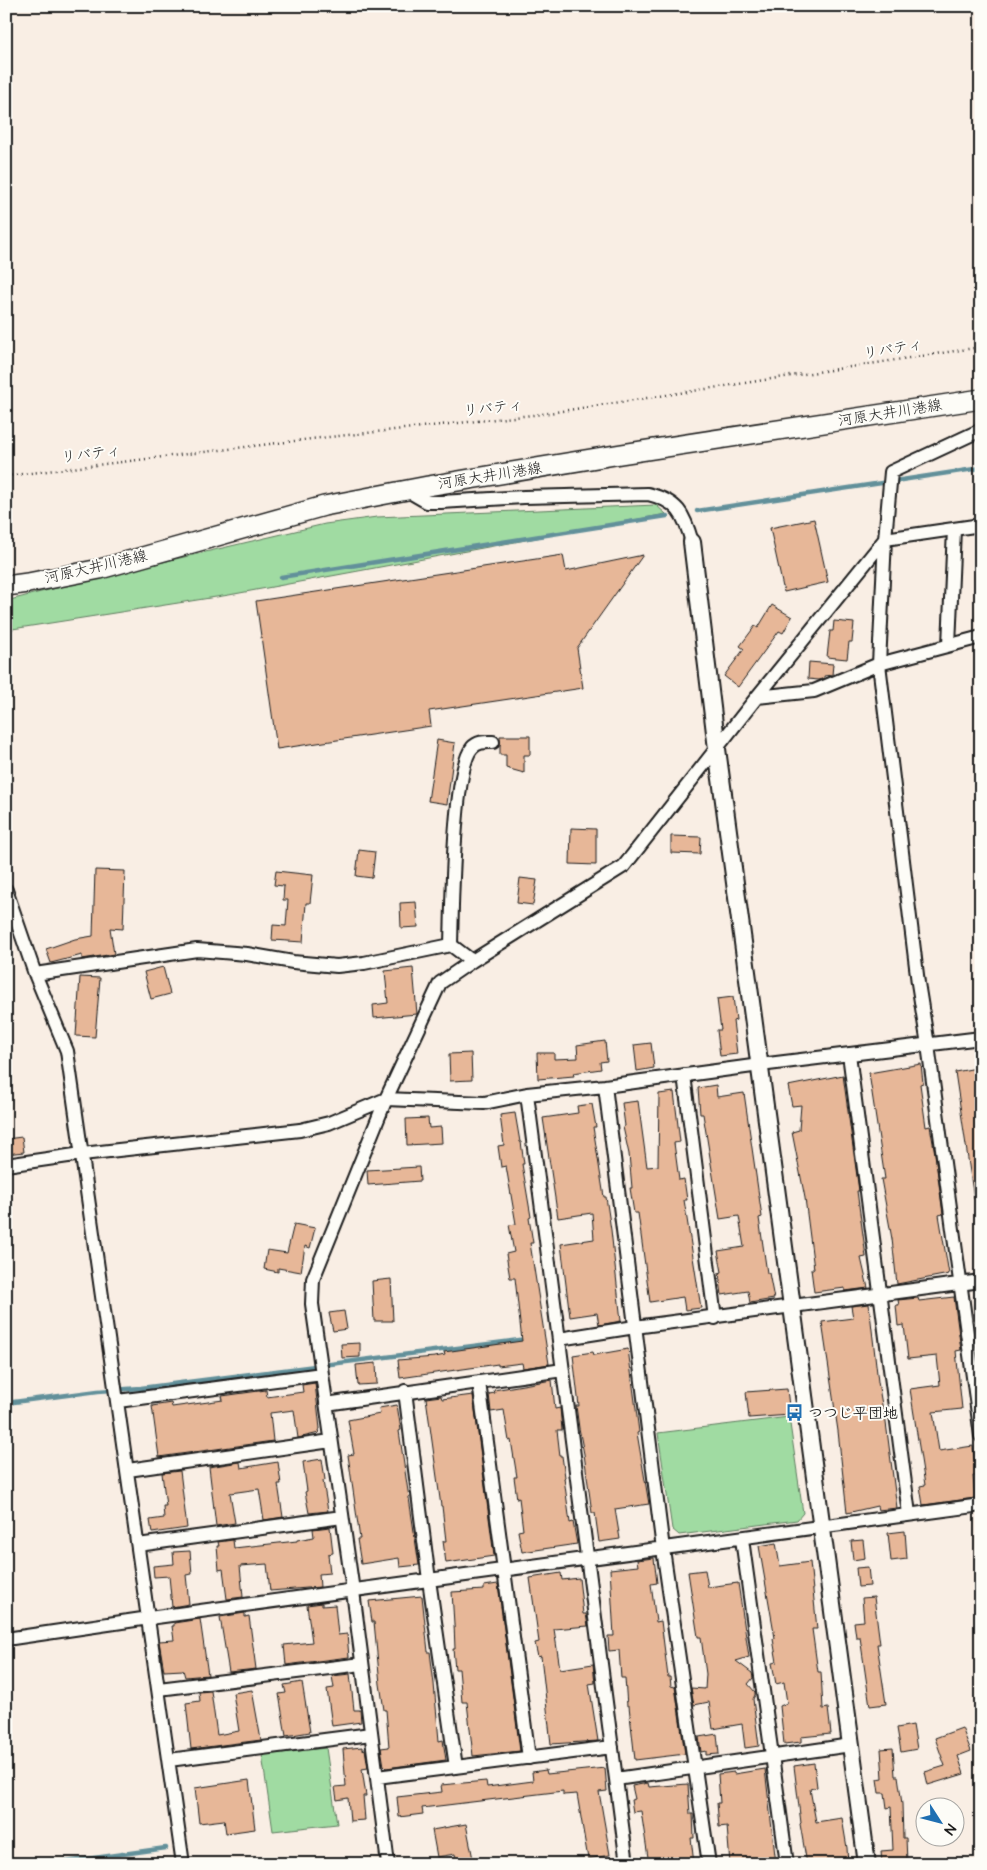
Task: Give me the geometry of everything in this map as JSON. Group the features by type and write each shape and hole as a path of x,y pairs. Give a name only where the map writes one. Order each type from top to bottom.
{"main road":[{"name":"河原大井川港線","path":"6,586 100,568 324,506 428,486 621,454 981,399"}],"street":[{"path":"981,430 892,472 885,539 879,664 918,983 981,1436"},
{"path":"408,491 427,502 648,494 663,498 674,504 684,519 692,542 717,749 867,1864"},
{"path":"388,1864 353,1591 312,1304 313,1279 386,1100 440,983 624,866 885,539 981,525"},
{"path":"949,645 954,529"},
{"path":"757,697 814,691 879,664 981,638"},
{"path":"451,945 458,802 465,764 472,748 482,742 493,742"},
{"path":"6,890 35,974 67,1051 183,1864"},
{"path":"35,974 197,950 247,954 293,962 337,966 364,963 451,945 472,961"},
{"path":"6,1165 82,1154 300,1130 329,1122 386,1100 484,1104 527,1094 605,1086 981,1038"},
{"path":"849,1054 909,1514"},
{"path":"684,1075 715,1318"},
{"path":"605,1086 664,1549 709,1864"},
{"path":"527,1094 627,1864"},
{"path":"559,1339 981,1281"},
{"path":"326,1404 563,1370"},
{"path":"118,1400 322,1374"},
{"path":"479,1382 529,1758"},
{"path":"405,1392 429,1580 456,1767"},
{"path":"128,1470 331,1441"},
{"path":"6,1639 981,1505"},
{"path":"138,1544 342,1517"},
{"path":"742,1538 787,1864"},
{"path":"159,1689 362,1664"},
{"path":"169,1760 371,1734"},
{"path":"616,1779 851,1745"},
{"path":"376,1777 612,1747"}],"path":[{"name":"リバティ","path":"6,476 301,440 542,414 981,347"}],"green space":[{"path":"656,505 666,514 229,595 6,630 6,601 103,576 325,524 377,517"},
{"path":"789,1417 803,1513 797,1520 679,1535 672,1529 658,1433"},
{"path":"326,1748 337,1824 273,1831 262,1755"}],"building":[{"path":"814,519 828,582 784,592 770,528"},
{"path":"563,555 566,571 643,555 577,648 583,688 429,711 431,726 277,749 256,601"},
{"path":"772,605 792,617 783,633 779,631 738,687 724,676 744,649 740,646 755,626 758,628"},
{"path":"834,621 854,623 852,642 849,642 847,659 827,657 830,631 833,631"},
{"path":"809,662 833,664 832,675 824,676 824,678 819,680 808,679"},
{"path":"500,736 530,736 530,755 524,755 524,773 506,768 506,755 500,755"},
{"path":"437,740 455,743 447,804 428,801"},
{"path":"571,828 596,829 596,865 570,864"},
{"path":"671,836 701,837 700,854 671,853"},
{"path":"359,850 375,852 372,878 356,876"},
{"path":"95,870 125,871 123,929 110,928 114,954 82,959 82,955 51,963 46,949 75,939 93,936"},
{"path":"276,871 313,875 310,903 306,903 303,942 272,940 273,925 286,926 288,900 283,900 284,886 274,885"},
{"path":"520,878 537,880 533,905 517,903"},
{"path":"416,902 418,927 401,928 400,903"},
{"path":"163,967 170,994 151,999 144,972"},
{"path":"413,968 417,1014 374,1018 373,1005 388,1003 385,971"},
{"path":"80,977 100,978 95,1037 76,1036"},
{"path":"733,997 736,1020 733,1021 737,1054 720,1056 717,1030 721,1030 717,999"},
{"path":"605,1041 607,1061 600,1062 601,1069 573,1073 574,1076 538,1079 537,1053 554,1053 554,1059 578,1058 577,1045"},
{"path":"651,1043 654,1068 637,1071 634,1045"},
{"path":"471,1053 472,1080 450,1081 449,1054"},
{"path":"921,1064 923,1083 920,1084 926,1127 930,1126 935,1154 943,1214 939,1215 949,1274 897,1284 892,1239 881,1179 885,1179 869,1073"},
{"path":"977,1068 981,1093 981,1199 974,1199 955,1072"},
{"path":"843,1075 866,1257 861,1258 868,1288 845,1291 845,1288 814,1292 811,1269 814,1269 805,1198 792,1132 799,1130 801,1105 792,1106 788,1086"},
{"path":"716,1085 717,1097 744,1093 762,1217 759,1218 767,1273 769,1273 774,1299 750,1303 748,1291 722,1295 719,1273 722,1272 718,1251 744,1247 739,1216 720,1219 703,1114 700,1114 698,1088"},
{"path":"674,1092 680,1142 674,1143 679,1180 684,1179 687,1200 684,1200 701,1308 685,1310 683,1297 650,1302 638,1213 634,1213 630,1188 632,1188 629,1154 623,1127 625,1126 622,1103 638,1101 647,1167 658,1166 659,1094"},
{"path":"592,1104 596,1127 593,1127 611,1230 621,1321 599,1325 597,1313 570,1317 561,1244 594,1239 592,1213 558,1218 543,1118 578,1113 577,1106"},
{"path":"515,1113 521,1142 524,1164 522,1164 531,1217 529,1218 533,1243 530,1243 549,1364 523,1368 522,1363 498,1366 498,1364 400,1378 398,1360 435,1357 445,1355 444,1352 522,1341 515,1278 510,1278 506,1254 514,1252 509,1225 516,1224 506,1166 501,1167 498,1146 504,1145 500,1115"},
{"path":"428,1118 429,1128 441,1127 442,1143 407,1145 406,1119"},
{"path":"22,1137 24,1152 6,1154 6,1139"},
{"path":"419,1167 420,1181 368,1185 367,1170"},
{"path":"294,1224 315,1228 310,1248 305,1246 301,1272 278,1268 278,1272 264,1269 267,1250 287,1253"},
{"path":"391,1279 393,1321 374,1321 372,1281"},
{"path":"954,1297 961,1350 956,1351 962,1409 933,1412 939,1451 973,1446 976,1476 973,1476 975,1498 923,1505 920,1486 925,1485 910,1389 940,1385 937,1356 908,1359 904,1325 898,1326 896,1305 899,1305 898,1300 918,1298 919,1301"},
{"path":"869,1304 878,1382 885,1415 897,1508 878,1510 877,1506 847,1513 838,1431 822,1322 853,1318 851,1306"},
{"path":"344,1311 347,1329 333,1331 329,1313"},
{"path":"360,1343 360,1357 342,1358 341,1344"},
{"path":"628,1349 639,1432 637,1433 649,1504 615,1509 620,1539 599,1542 595,1513 592,1513 579,1428 576,1406 579,1406 573,1355 593,1352 594,1355"},
{"path":"376,1363 377,1384 358,1385 356,1365"},
{"path":"552,1380 555,1409 560,1408 562,1430 557,1430 570,1523 573,1522 577,1544 522,1552 518,1531 523,1530 514,1477 517,1477 511,1440 509,1441 504,1410 491,1412 489,1394 495,1393 494,1390"},
{"path":"315,1383 319,1433 298,1438 294,1410 270,1413 273,1441 159,1457 152,1406 171,1403 172,1407 223,1400 222,1396 266,1390 267,1397 303,1392 302,1385"},
{"path":"787,1389 790,1415 749,1418 746,1392"},
{"path":"473,1395 494,1556 446,1563 443,1541 446,1541 442,1506 426,1398 441,1396 442,1399"},
{"path":"397,1405 401,1430 399,1431 419,1565 400,1567 399,1558 361,1564 357,1539 360,1539 348,1455 354,1454 348,1420 380,1414 379,1408"},
{"path":"322,1459 325,1480 323,1481 328,1511 309,1513 305,1492 307,1491 303,1462"},
{"path":"240,1462 241,1468 278,1462 281,1484 278,1484 283,1517 264,1520 259,1489 230,1493 235,1523 216,1526 209,1467"},
{"path":"180,1471 187,1528 152,1533 150,1520 164,1518 163,1506 166,1506 162,1473"},
{"path":"330,1527 333,1553 328,1554 330,1573 319,1574 320,1587 270,1591 267,1564 240,1566 243,1597 227,1599 223,1569 219,1570 218,1542 233,1540 234,1548 297,1541 314,1537 313,1529"},
{"path":"905,1531 907,1559 891,1561 888,1533"},
{"path":"863,1540 865,1558 853,1560 851,1541"},
{"path":"776,1543 780,1566 810,1562 817,1629 812,1629 818,1672 821,1672 823,1709 828,1708 831,1734 801,1737 801,1742 784,1744 780,1706 787,1703 784,1682 776,1684 772,1663 777,1662 773,1639 775,1638 759,1546"},
{"path":"190,1551 192,1574 186,1575 189,1604 172,1607 169,1576 154,1577 153,1566 174,1564 173,1552"},
{"path":"654,1558 657,1583 651,1584 656,1622 661,1621 668,1677 670,1677 671,1686 675,1687 685,1754 635,1760 625,1678 621,1678 619,1650 609,1651 608,1636 614,1636 610,1569 638,1566 637,1560"},
{"path":"868,1567 870,1586 858,1587 856,1568"},
{"path":"705,1570 708,1587 738,1583 749,1657 736,1661 752,1673 753,1678 748,1684 755,1692 753,1699 759,1746 745,1748 742,1724 713,1729 709,1702 694,1705 691,1688 705,1689 706,1674 701,1637 698,1637 688,1572"},
{"path":"561,1573 562,1580 579,1578 583,1614 586,1614 588,1626 554,1629 560,1669 593,1664 595,1683 589,1684 598,1741 551,1744 541,1656 538,1657 535,1643 539,1642 530,1578"},
{"path":"498,1584 520,1751 473,1756 467,1702 462,1702 459,1669 455,1669 452,1592 484,1590 484,1586"},
{"path":"422,1596 428,1652 430,1652 434,1684 439,1741 443,1740 446,1760 386,1768 381,1748 389,1747 386,1710 384,1710 374,1622 372,1622 369,1601"},
{"path":"874,1597 880,1644 877,1644 886,1704 870,1706 860,1637 856,1637 854,1622 864,1621 862,1598"},
{"path":"322,1603 322,1606 335,1605 338,1635 347,1634 349,1657 286,1665 284,1645 312,1642 307,1605"},
{"path":"245,1613 245,1617 249,1616 256,1669 229,1672 220,1617"},
{"path":"200,1619 208,1675 185,1677 183,1670 164,1671 159,1641 174,1640 172,1626 174,1626 174,1623"},
{"path":"350,1674 354,1710 360,1710 361,1722 332,1726 327,1689 334,1688 332,1676"},
{"path":"302,1682 310,1732 286,1736 279,1694 286,1693 284,1685"},
{"path":"252,1690 261,1740 191,1749 186,1703 200,1701 199,1692 211,1691 217,1735 239,1731 233,1693"},
{"path":"913,1725 917,1749 901,1752 897,1728"},
{"path":"962,1728 971,1751 958,1756 964,1774 928,1785 925,1772 945,1766 935,1738"},
{"path":"717,1734 719,1754 706,1755 706,1751 701,1752 699,1737"},
{"path":"362,1747 362,1750 365,1749 368,1768 362,1769 366,1796 363,1796 365,1820 350,1821 348,1798 337,1800 335,1787 346,1786 343,1749"},
{"path":"893,1748 895,1776 898,1776 902,1804 903,1838 906,1838 907,1862 904,1864 882,1864 881,1851 893,1850 891,1807 887,1808 885,1793 879,1793 877,1779 883,1778 881,1749"},
{"path":"814,1763 817,1787 810,1789 816,1822 842,1818 848,1864 807,1864 800,1824 794,1766"},
{"path":"605,1768 607,1791 599,1792 610,1855 588,1859 577,1794 563,1795 563,1791 422,1808 423,1814 399,1817 397,1797 442,1792 441,1785 486,1781 487,1787 533,1781 532,1772 546,1770 547,1774"},
{"path":"765,1769 776,1864 730,1864 727,1826 719,1827 717,1803 720,1803 718,1774 734,1772 734,1774"},
{"path":"249,1780 255,1829 226,1833 224,1820 199,1823 195,1788"},
{"path":"648,1783 649,1787 688,1784 690,1814 693,1814 694,1838 691,1838 694,1864 679,1864 678,1860 649,1864 641,1811 633,1812 631,1800 635,1799 632,1786"},
{"path":"466,1824 474,1864 457,1864 455,1854 437,1857 432,1830"}],"waterway":[{"path":"697,511 981,468"},
{"path":"281,577 667,516"},
{"path":"6,1403 98,1391 141,1388 527,1339"},
{"path":"51,1864 166,1848"}],"place":[{"name":"つつじ平団地","path":"794,1413"}]}
